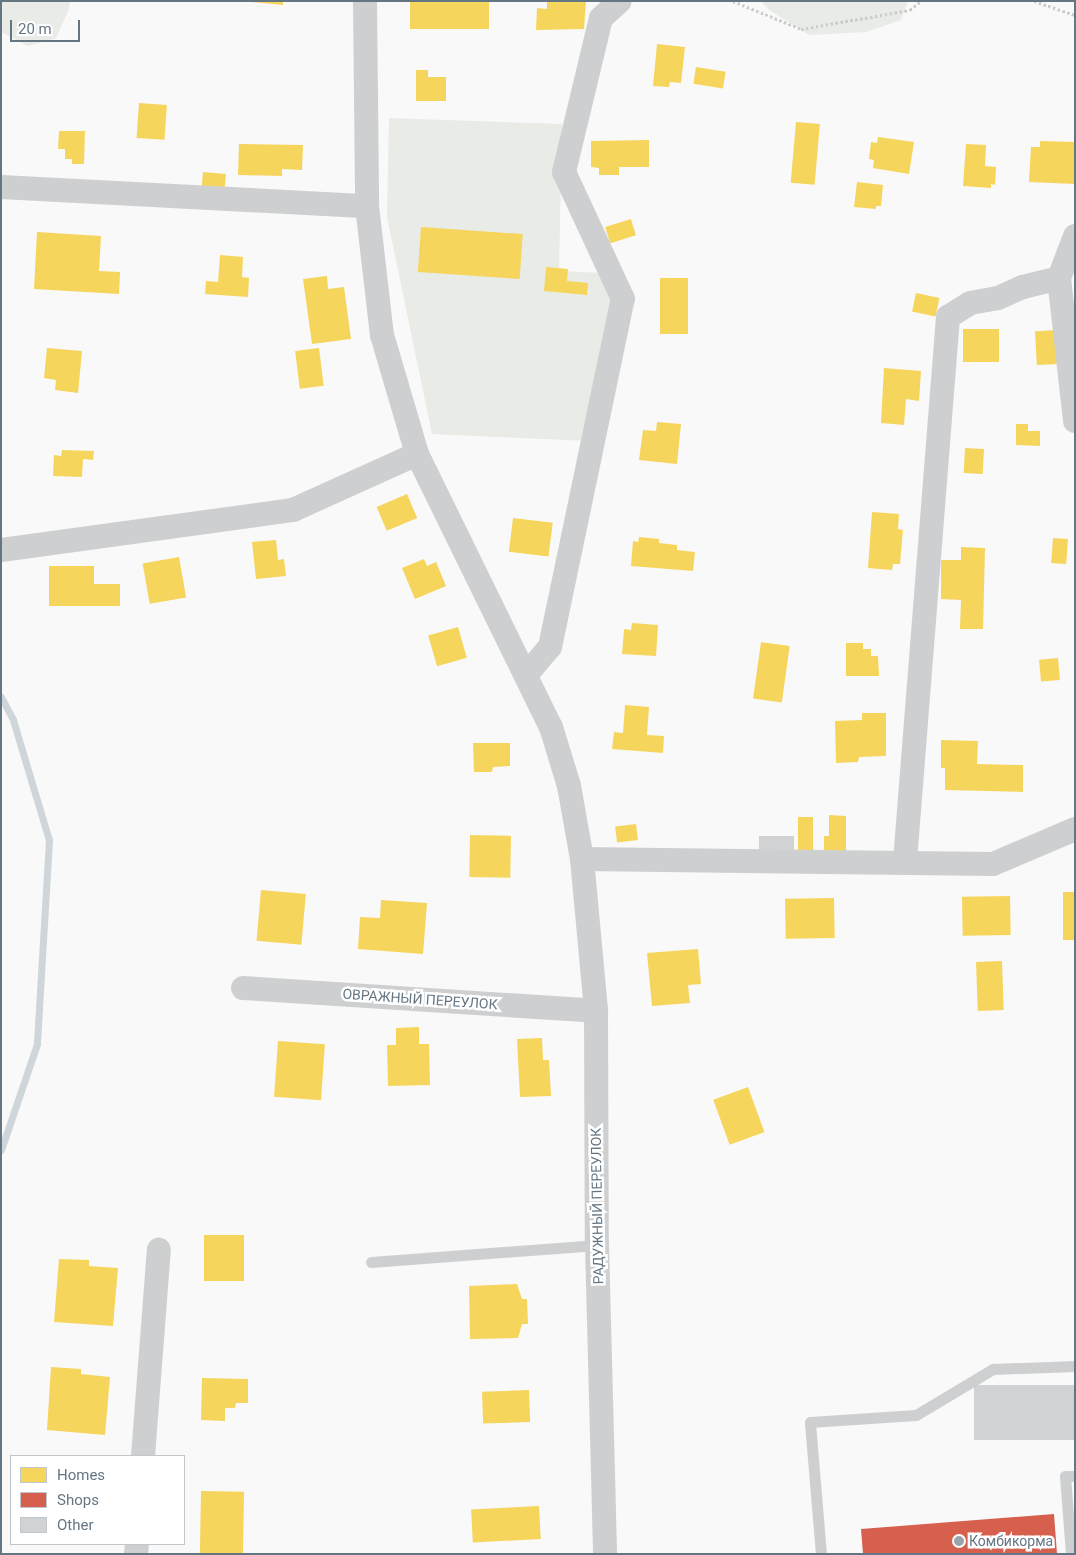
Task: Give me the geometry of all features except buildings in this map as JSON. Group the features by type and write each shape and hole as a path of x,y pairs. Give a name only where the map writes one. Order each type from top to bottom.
{"street":[{"name":"РАДУЖНЫЙ ПЕРЕУЛОК","path":"365,1 367,206 382,335 417,454 527,674 551,727 569,786 582,859 596,1012 596,1245 605,1554"},
{"path":"527,674 550,647 623,299 564,172 600,18 620,1"},
{"path":"1,187 367,206"},
{"path":"1075,236 1059,278 1070,332 1075,421"},
{"path":"905,861 948,317 970,303 998,298 1023,287 1059,278"},
{"path":"1,550 293,510 417,454"},
{"path":"582,859 905,861 993,864 1075,829"},
{"name":"ОВРАЖНЫЙ ПЕРЕУЛОК","path":"243,988 596,1012"},
{"path":"143,1455 159,1250"}],"lane":[{"path":"371,1262 596,1245"},
{"path":"821,1554 810,1422 916,1415 992,1369 1075,1366"},
{"path":"1071,1554 1065,1476 1075,1476"}],"path":[{"path":"733,1 801,29 910,10 921,1"},
{"path":"1034,1 1075,15"}],"shaded area":[{"path":"1,1 70,1 69,9 56,38 28,46 1,32"},
{"path":"761,1 908,1 901,20 866,32 809,35 769,10"},
{"path":"389,118 562,124 559,271 602,273 620,317 589,441 432,434 387,217"}],"waterway":[{"path":"1,697 13,720 49,840 37,1044 1,1150"}],"place":[{"name":"Комбикорма","path":"959,1541"}]}
